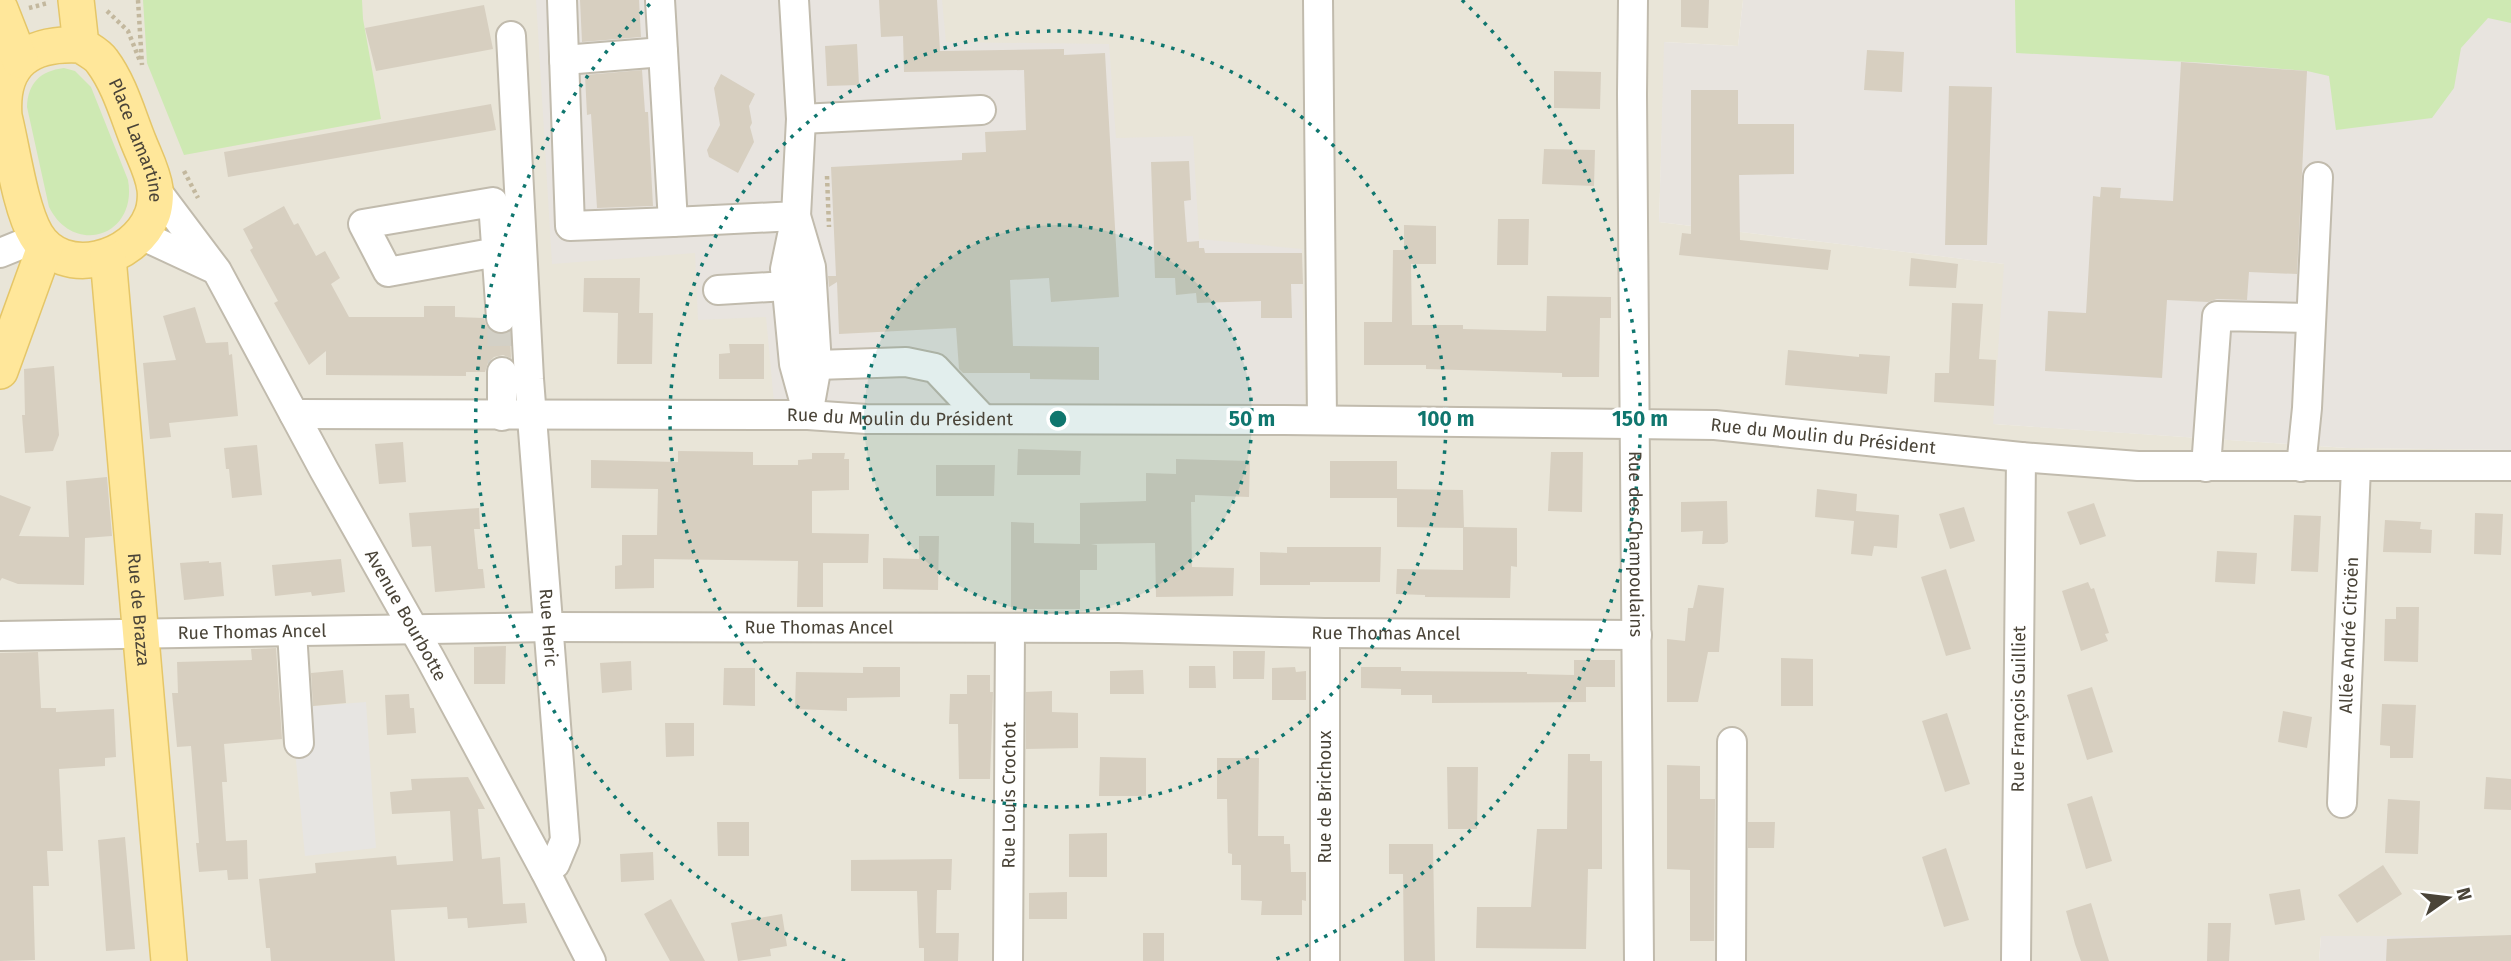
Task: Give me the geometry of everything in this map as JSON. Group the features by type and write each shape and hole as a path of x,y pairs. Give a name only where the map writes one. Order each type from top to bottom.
{"main road":[{"path":"90,4 81,45 60,44 38,49 20,60 7,76 1,97 4,116 27,215 41,242 70,258 89,260 108,257 126,249 141,235"},
{"path":"0,9 20,60"},
{"name":"Place Lamartine","path":"81,45 100,57 114,78 156,190 153,214 141,235"},
{"path":"0,371 6,323 41,242"},
{"name":"Rue de Brazza","path":"108,257 169,961"}],"street":[{"path":"562,0 570,226 796,216"},
{"path":"660,0 673,222"},
{"path":"794,0 801,119 796,216 785,269 794,363 808,415"},
{"path":"1318,0 1322,421"},
{"name":"Rue des Champoulains","path":"1633,0 1639,961"},
{"name":"Rue Heric","path":"511,36 529,379 565,839 555,864 545,871"},
{"path":"564,60 663,52"},
{"path":"801,119 981,110"},
{"path":"2301,467 2307,408 2318,177"},
{"name":"Avenue Bourbotte","path":"156,190 218,271 324,470 545,871 586,958"},
{"path":"796,216 811,267 817,365 808,415"},
{"path":"141,235 218,271"},
{"path":"0,253 41,242"},
{"path":"496,252 502,318"},
{"path":"718,290 787,286"},
{"path":"2206,467 2217,316 2311,318"},
{"path":"817,365 906,362 935,368 983,419"},
{"path":"502,372 502,416"},
{"name":"Rue du Moulin du Président","path":"295,414 808,415 866,419 1715,425 2124,465 2511,466"},
{"name":"Rue François Guilliet","path":"2017,961 2021,457"},
{"name":"Allée André Citroën","path":"2342,803 2356,467"},
{"name":"Rue Thomas Ancel","path":"0,636 549,627 1118,628 1325,633 1637,635"},
{"name":"Rue Louis Crochot","path":"1008,961 1010,629"},
{"path":"292,632 299,743"},
{"name":"Rue de Brichoux","path":"1325,633 1325,961"},
{"path":"1731,961 1732,742"}],"path":[{"path":"138,0 142,65"},
{"path":"90,4 128,31 147,77"},
{"path":"178,159 203,208"}],"shaded area":[{"path":"0,0 1743,0 1738,46 1665,42 1659,222 2005,264 1994,424 2347,448 2511,450 2511,936 2321,936 2319,961 0,961"},
{"path":"536,0 942,0 946,42 1109,44 1116,138 1193,136 1199,239 1302,249 1305,408 774,403 766,317 698,320 695,253 552,264"},
{"path":"1743,0 2511,0 2511,450 2347,448 1993,424 2004,264 1659,222 1664,42 1738,46"},
{"path":"366,702 376,848 305,856 291,708"},
{"path":"2321,936 2511,936 2511,961 2319,961"}],"green space":[{"path":"143,0 362,0 381,119 184,155 147,63"},
{"path":"2015,0 2511,0 2511,23 2488,18 2461,48 2454,88 2432,118 2336,130 2329,76 2307,71 2208,63 2016,53"},
{"path":"64,68 75,71 91,87 128,180 129,199 123,215 114,226 102,233 88,235 73,232 60,222 49,207 27,107 30,91 37,80 48,72"}],"building":[{"path":"580,0 639,0 641,37 582,42"},
{"path":"879,0 937,0 940,51 1064,49 1064,55 1105,53 1119,297 1051,302 1049,278 1010,280 1013,346 1099,347 1099,380 1030,379 1030,373 963,373 959,369 956,328 839,334 837,282 829,287 828,276 836,276 831,167 962,160 962,153 986,152 985,132 1026,130 1024,70 904,72 903,36 881,37"},
{"path":"1681,0 1709,0 1708,28 1681,27"},
{"path":"484,5 493,49 376,71 365,28"},
{"path":"857,44 859,85 827,86 825,46"},
{"path":"1867,50 1904,52 1902,92 1864,90"},
{"path":"2181,62 2307,71 2297,274 2249,272 2247,300 2167,300 2162,378 2045,371 2048,311 2086,313 2093,196 2100,197 2101,187 2121,188 2120,198 2173,201"},
{"path":"642,70 645,112 648,112 653,206 597,208 591,114 587,115 585,75"},
{"path":"1554,71 1601,72 1600,109 1554,108"},
{"path":"721,74 755,94 749,106 754,142 738,173 709,157 707,150 720,125 714,88"},
{"path":"1949,86 1992,87 1987,245 1945,245"},
{"path":"1691,90 1738,90 1738,124 1794,124 1794,174 1739,175 1740,240 1831,250 1828,270 1679,255 1682,233 1691,234"},
{"path":"491,104 496,130 228,177 224,152"},
{"path":"1544,149 1595,150 1594,186 1542,184"},
{"path":"1189,161 1191,200 1184,201 1187,242 1199,241 1199,248 1204,248 1205,253 1302,253 1303,284 1291,284 1292,318 1261,318 1261,301 1197,303 1196,293 1176,295 1175,278 1155,278 1151,162"},
{"path":"284,206 294,225 298,223 316,256 325,251 340,278 331,284 349,317 424,317 424,306 455,306 455,317 484,318 493,333 501,335 510,332 511,358 503,355 494,357 485,372 466,372 466,376 326,375 326,351 309,365 274,303 278,301 250,250 253,248 243,229"},
{"path":"1498,219 1529,219 1528,265 1497,265"},
{"path":"1404,225 1436,226 1436,264 1411,264 1412,325 1463,325 1463,329 1546,331 1547,296 1611,297 1611,318 1600,318 1599,377 1562,377 1562,373 1426,369 1426,365 1364,365 1364,322 1392,322 1393,250 1404,250"},
{"path":"1911,258 1958,264 1956,288 1909,286"},
{"path":"584,278 640,278 639,313 653,313 652,364 617,364 618,313 583,312"},
{"path":"1952,303 1983,304 1979,359 1996,360 1994,406 1934,402 1935,373 1949,373"},
{"path":"195,307 206,343 228,342 229,355 232,354 238,416 169,423 171,437 150,439 143,363 176,360 163,316"},
{"path":"729,344 764,344 764,379 719,379 719,354 730,353"},
{"path":"1788,350 1859,357 1859,354 1890,356 1887,394 1785,385"},
{"path":"54,366 59,435 53,451 25,453 22,415 25,415 24,369"},
{"path":"403,442 406,482 379,484 375,444"},
{"path":"257,445 262,495 232,498 224,448"},
{"path":"1018,449 1081,451 1080,475 1017,475"},
{"path":"678,451 753,452 753,465 798,465 798,460 812,459 812,453 845,453 844,459 849,459 849,490 812,491 812,533 869,534 868,563 823,563 823,607 797,607 798,561 654,559 654,588 615,589 615,566 622,565 622,535 657,535 658,489 591,488 591,460 678,462"},
{"path":"1551,452 1583,452 1582,512 1548,511"},
{"path":"1176,459 1250,461 1249,497 1195,495 1195,502 1191,502 1192,567 1234,568 1233,596 1156,597 1155,543 1091,544 1097,545 1097,570 1080,570 1080,609 1011,609 1011,522 1034,523 1034,543 1080,544 1080,503 1146,501 1146,473 1176,474"},
{"path":"1330,461 1397,461 1397,498 1330,498"},
{"path":"936,465 995,465 994,496 936,496"},
{"path":"107,477 112,536 85,538 84,585 18,584 2,578 0,581 0,495 31,507 19,536 69,537 66,481"},
{"path":"1397,489 1463,490 1464,527 1517,528 1517,567 1511,566 1510,598 1396,594 1397,569 1463,570 1463,528 1397,527"},
{"path":"1817,489 1857,494 1856,511 1899,515 1897,548 1874,546 1872,556 1851,554 1854,521 1815,517"},
{"path":"1727,501 1728,542 1702,544 1703,531 1681,532 1681,502"},
{"path":"2094,503 2106,536 2080,545 2067,512"},
{"path":"1964,507 1975,541 1950,549 1939,514"},
{"path":"479,508 480,529 474,529 478,569 483,569 485,588 435,592 431,546 412,547 409,513"},
{"path":"2475,513 2503,514 2501,555 2474,554"},
{"path":"2294,515 2321,516 2318,572 2291,571"},
{"path":"2385,520 2421,522 2420,529 2432,530 2431,553 2383,552"},
{"path":"919,536 939,536 938,590 883,589 883,558 919,559"},
{"path":"1287,547 1381,547 1380,582 1260,585 1260,552 1287,553"},
{"path":"2217,551 2257,553 2255,584 2215,582"},
{"path":"341,559 345,592 312,596 311,592 275,596 272,565"},
{"path":"221,562 224,596 184,600 180,563"},
{"path":"1946,569 1971,649 1946,656 1921,577"},
{"path":"2088,582 2091,589 2094,588 2109,633 2105,634 2108,641 2081,651 2062,591"},
{"path":"1698,585 1724,588 1719,652 1708,652 1698,702 1667,702 1667,639 1685,641 1688,608 1693,608"},
{"path":"2396,607 2419,607 2418,662 2384,661 2385,619 2396,619"},
{"path":"506,646 505,684 474,684 474,647"},
{"path":"276,648 282,739 224,744 227,782 222,782 226,841 247,840 248,879 228,880 227,870 199,872 191,746 177,747 172,693 178,693 177,662 252,660 251,649"},
{"path":"1233,651 1265,651 1264,679 1233,679"},
{"path":"38,652 41,708 56,708 56,712 114,709 116,757 105,758 105,766 59,769 63,851 47,851 49,886 33,886 35,960 0,961 0,653"},
{"path":"1781,658 1813,659 1813,706 1781,706"},
{"path":"1574,660 1615,660 1615,687 1586,687 1586,702 1432,703 1432,695 1401,695 1401,689 1361,688 1361,667 1401,667 1401,671 1574,675"},
{"path":"631,661 632,690 602,693 600,663"},
{"path":"1189,666 1215,666 1216,688 1189,688"},
{"path":"863,667 900,667 900,697 847,698 847,711 795,709 796,672 863,673"},
{"path":"1295,667 1296,672 1306,671 1306,700 1272,700 1272,668"},
{"path":"724,668 755,668 755,706 723,705"},
{"path":"343,670 346,703 313,706 311,673"},
{"path":"1143,670 1144,694 1110,694 1110,671"},
{"path":"967,675 990,675 990,692 993,692 990,779 959,779 958,724 949,724 950,694 967,694"},
{"path":"2092,687 2113,752 2087,760 2067,695"},
{"path":"1052,691 1052,712 1078,713 1078,748 1026,749 1026,692"},
{"path":"409,694 410,708 414,708 416,733 387,735 385,695"},
{"path":"2382,704 2416,705 2413,758 2390,758 2390,746 2380,745"},
{"path":"2283,711 2312,717 2307,748 2278,742"},
{"path":"1947,713 1970,784 1945,792 1922,721"},
{"path":"665,723 694,723 694,756 666,757"},
{"path":"1568,754 1590,754 1590,761 1602,761 1602,869 1588,869 1586,949 1476,948 1477,907 1531,907 1537,829 1567,829"},
{"path":"1100,757 1146,758 1146,796 1099,796"},
{"path":"1217,758 1259,758 1258,836 1284,836 1284,844 1290,844 1291,872 1306,872 1306,901 1302,900 1302,915 1261,915 1262,901 1241,900 1241,865 1232,865 1232,854 1228,853 1227,799 1217,799"},
{"path":"1667,765 1700,766 1700,799 1715,799 1714,941 1690,941 1690,870 1667,869"},
{"path":"1447,767 1478,767 1477,829 1448,829"},
{"path":"468,777 485,809 478,809 482,859 500,857 503,904 525,903 527,923 468,928 467,918 448,919 447,907 391,910 395,961 271,961 270,948 266,948 259,879 316,873 315,863 396,856 397,865 453,861 450,811 392,814 390,792 412,790 411,779"},
{"path":"2486,777 2511,779 2511,810 2484,809"},
{"path":"2092,796 2112,861 2086,869 2067,804"},
{"path":"2388,799 2420,801 2418,854 2385,853"},
{"path":"717,822 749,822 749,856 718,856"},
{"path":"1748,822 1775,822 1774,848 1748,848"},
{"path":"1107,833 1107,877 1069,877 1069,834"},
{"path":"125,837 135,949 106,951 98,840"},
{"path":"1389,844 1433,844 1435,961 1404,961 1403,874 1389,874"},
{"path":"1946,848 1969,920 1944,927 1922,857"},
{"path":"653,852 654,880 621,882 620,854"},
{"path":"952,859 951,890 937,890 936,933 959,933 958,961 924,961 924,948 919,948 917,891 851,891 851,860"},
{"path":"2383,865 2402,894 2357,923 2338,895"},
{"path":"2300,889 2305,920 2275,925 2269,894"},
{"path":"1067,892 1067,919 1029,919 1029,893"},
{"path":"671,899 705,961 670,961 644,914"},
{"path":"2091,903 2109,961 2081,961 2075,944 2066,911"},
{"path":"782,914 787,946 770,949 771,956 738,961 731,923"},
{"path":"2208,923 2231,923 2229,961 2207,961"},
{"path":"1143,933 1164,933 1164,961 1143,961"},
{"path":"2511,935 2511,961 2386,961 2387,939"}],"tunnel":[{"path":"501,318 502,372"}]}
